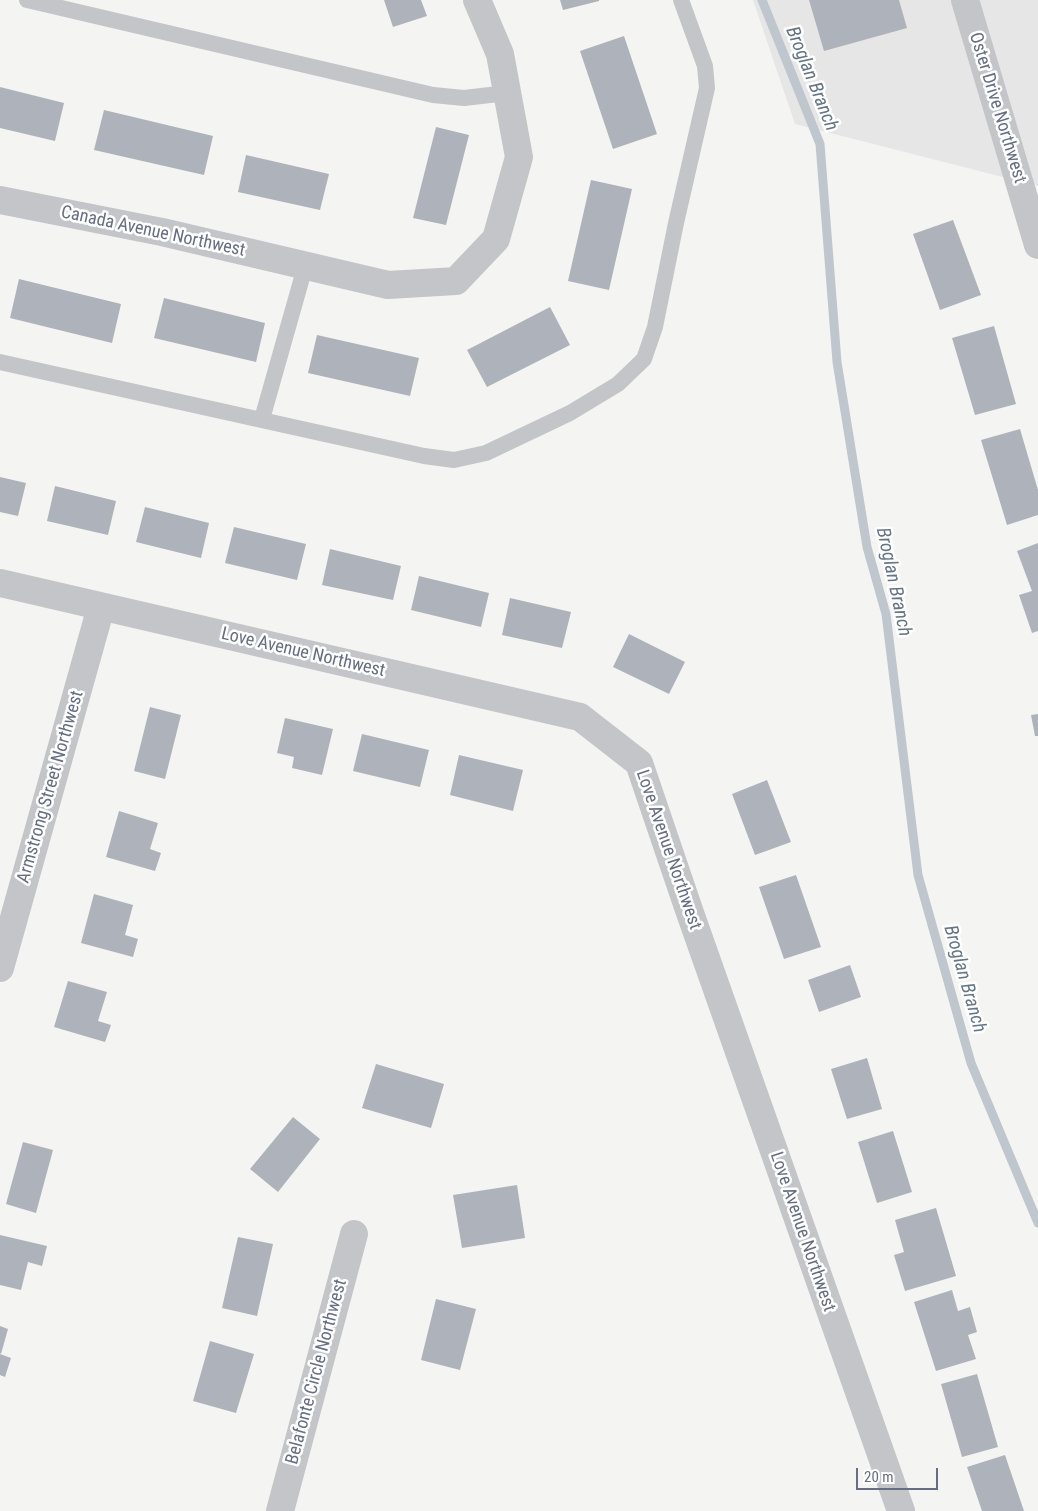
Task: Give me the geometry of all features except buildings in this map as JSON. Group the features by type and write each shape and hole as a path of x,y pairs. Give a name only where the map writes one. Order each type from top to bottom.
{"street":[{"name":"Canada Avenue Northwest","path":"0,200 162,232 388,285 456,281 496,239 519,157 500,54 477,0"},
{"name":"Oster Drive Northwest","path":"965,0 1038,245"},
{"name":"Love Avenue Northwest","path":"0,583 580,717 639,764 901,1511"},
{"name":"Armstrong Street Northwest","path":"0,968 101,607"},
{"name":"Belafonte Circle Northwest","path":"280,1511 354,1234"}],"lane":[{"path":"27,0 433,95 464,98 507,93"},
{"path":"0,362 424,456 454,460 486,452 570,412 618,384 644,359 655,327 676,222 707,88 705,66 681,0"},
{"path":"262,419 305,267"}],"shaded area":[{"path":"753,0 1038,0 1038,186 795,124"}],"waterway":[{"name":"Broglan Branch","path":"762,0 820,144 837,362 867,547 886,614 918,875 971,1063 1038,1223"}]}
